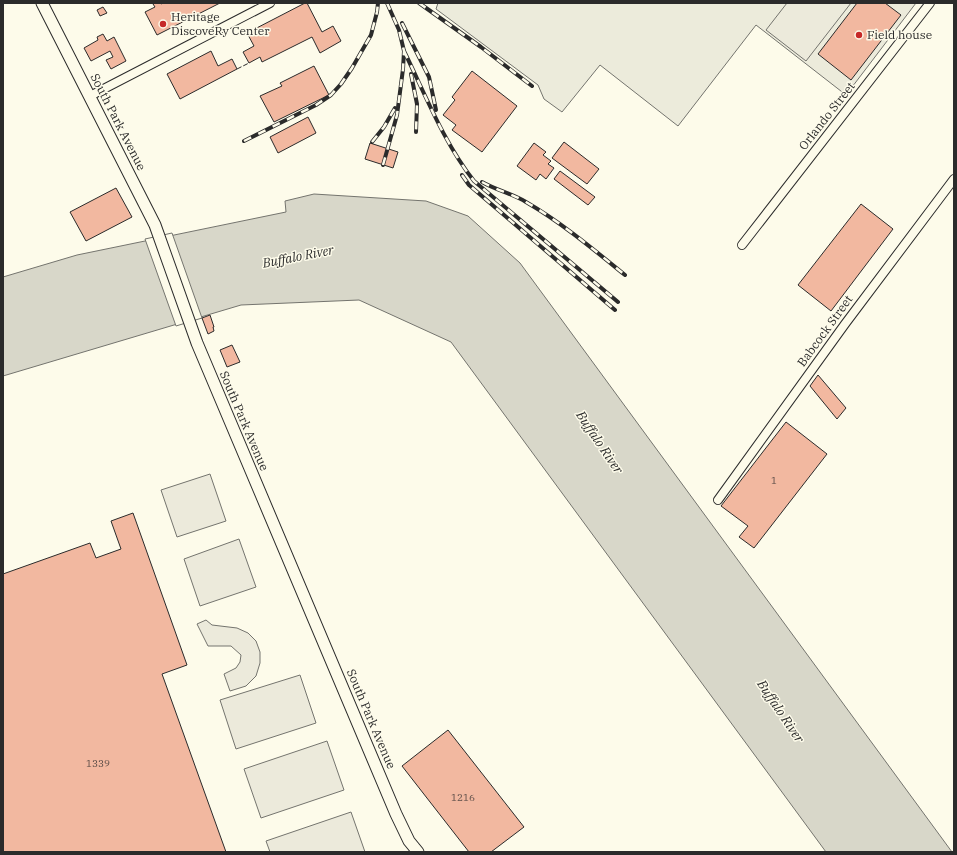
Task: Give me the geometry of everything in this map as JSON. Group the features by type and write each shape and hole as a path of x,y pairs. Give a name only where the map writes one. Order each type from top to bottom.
{"street":[{"name":"South Park Avenue","path":"42,3 155,225 197,343 396,814 409,841 418,852"},
{"path":"90,96 270,3"},
{"name":"Orlando Street","path":"742,245 930,3"},
{"name":"Babcock Street","path":"718,500 845,324 954,179"}],"shaded area":[{"path":"438,3 916,3 846,95 756,25 678,126 600,65 562,112 544,99 538,85 436,9"},
{"path":"787,3 851,3 806,61 766,30"},
{"path":"210,474 226,521 177,537 161,490"},
{"path":"239,539 256,587 200,606 184,559"},
{"path":"206,620 212,625 237,628 248,633 256,641 260,652 260,663 256,676 246,686 230,691 224,674 236,668 240,662 241,655 231,646 208,646 197,624"},
{"path":"300,675 316,723 236,749 220,700"},
{"path":"327,741 344,790 261,818 244,769"},
{"path":"351,812 365,852 270,852 266,841"}],"water":[{"name":"Buffalo River","path":"314,194 426,201 468,216 520,263 952,852 826,852 451,342 359,300 241,305 3,376 3,277 77,255 286,212 285,201"}],"pier":[{"path":"172,233 202,318 176,326 145,239"}],"building":[{"path":"220,3 157,35 145,12 155,7 153,4"},
{"path":"307,3 322,32 333,26 341,41 320,53 312,37 262,62 260,57 249,63 243,52 254,46 247,33"},
{"name":"Field house","path":"857,3 885,3 901,15 851,80 818,54"},
{"path":"103,7 107,13 100,16 97,10"},
{"path":"103,34 107,41 114,37 126,61 111,69 106,60 113,57 110,51 91,61 84,48 98,40 97,37"},
{"path":"211,51 218,66 232,59 237,69 180,99 167,74"},
{"path":"314,66 329,95 274,122 260,96 282,86 280,83"},
{"path":"472,71 517,106 482,152 452,130 456,125 443,115 455,100 452,97"},
{"path":"308,117 316,133 278,153 270,137"},
{"path":"564,142 599,169 587,184 552,158"},
{"path":"370,143 398,152 393,168 365,159"},
{"path":"534,143 546,152 543,155 551,161 548,164 554,168 546,179 540,174 536,180 517,166"},
{"path":"560,171 595,197 588,205 554,179"},
{"path":"116,188 132,217 86,241 70,212"},
{"path":"861,204 893,229 831,311 798,285"},
{"path":"210,315 214,331 208,334 202,318"},
{"path":"232,345 240,362 227,367 220,350"},
{"path":"818,375 846,408 837,419 810,386"},
{"path":"786,422 827,454 754,548 739,537 748,526 721,506"},
{"path":"133,513 187,665 162,674 226,852 3,852 3,574 90,543 96,558 121,549 111,521"},
{"path":"448,730 524,827 491,852 469,852 402,766"}],"railway":[{"path":"244,141 316,105 331,95 352,68 371,35 378,3"},
{"path":"383,165 397,115 404,51 399,30 387,3"},
{"path":"419,3 481,47 532,86"},
{"path":"402,23 429,77 436,110"},
{"path":"404,51 444,135 453,151 474,181 618,302"},
{"path":"411,74 417,104 416,132"},
{"path":"372,142 384,127 395,108"},
{"path":"462,175 469,185 615,310"},
{"path":"482,182 521,199 539,210 577,237 625,275"}],"fence":[{"path":"237,69 249,63"}],"place":[{"name":"Heritage DiscoveRy Center","path":"163,24"},
{"name":"Field house","path":"859,35"}]}
